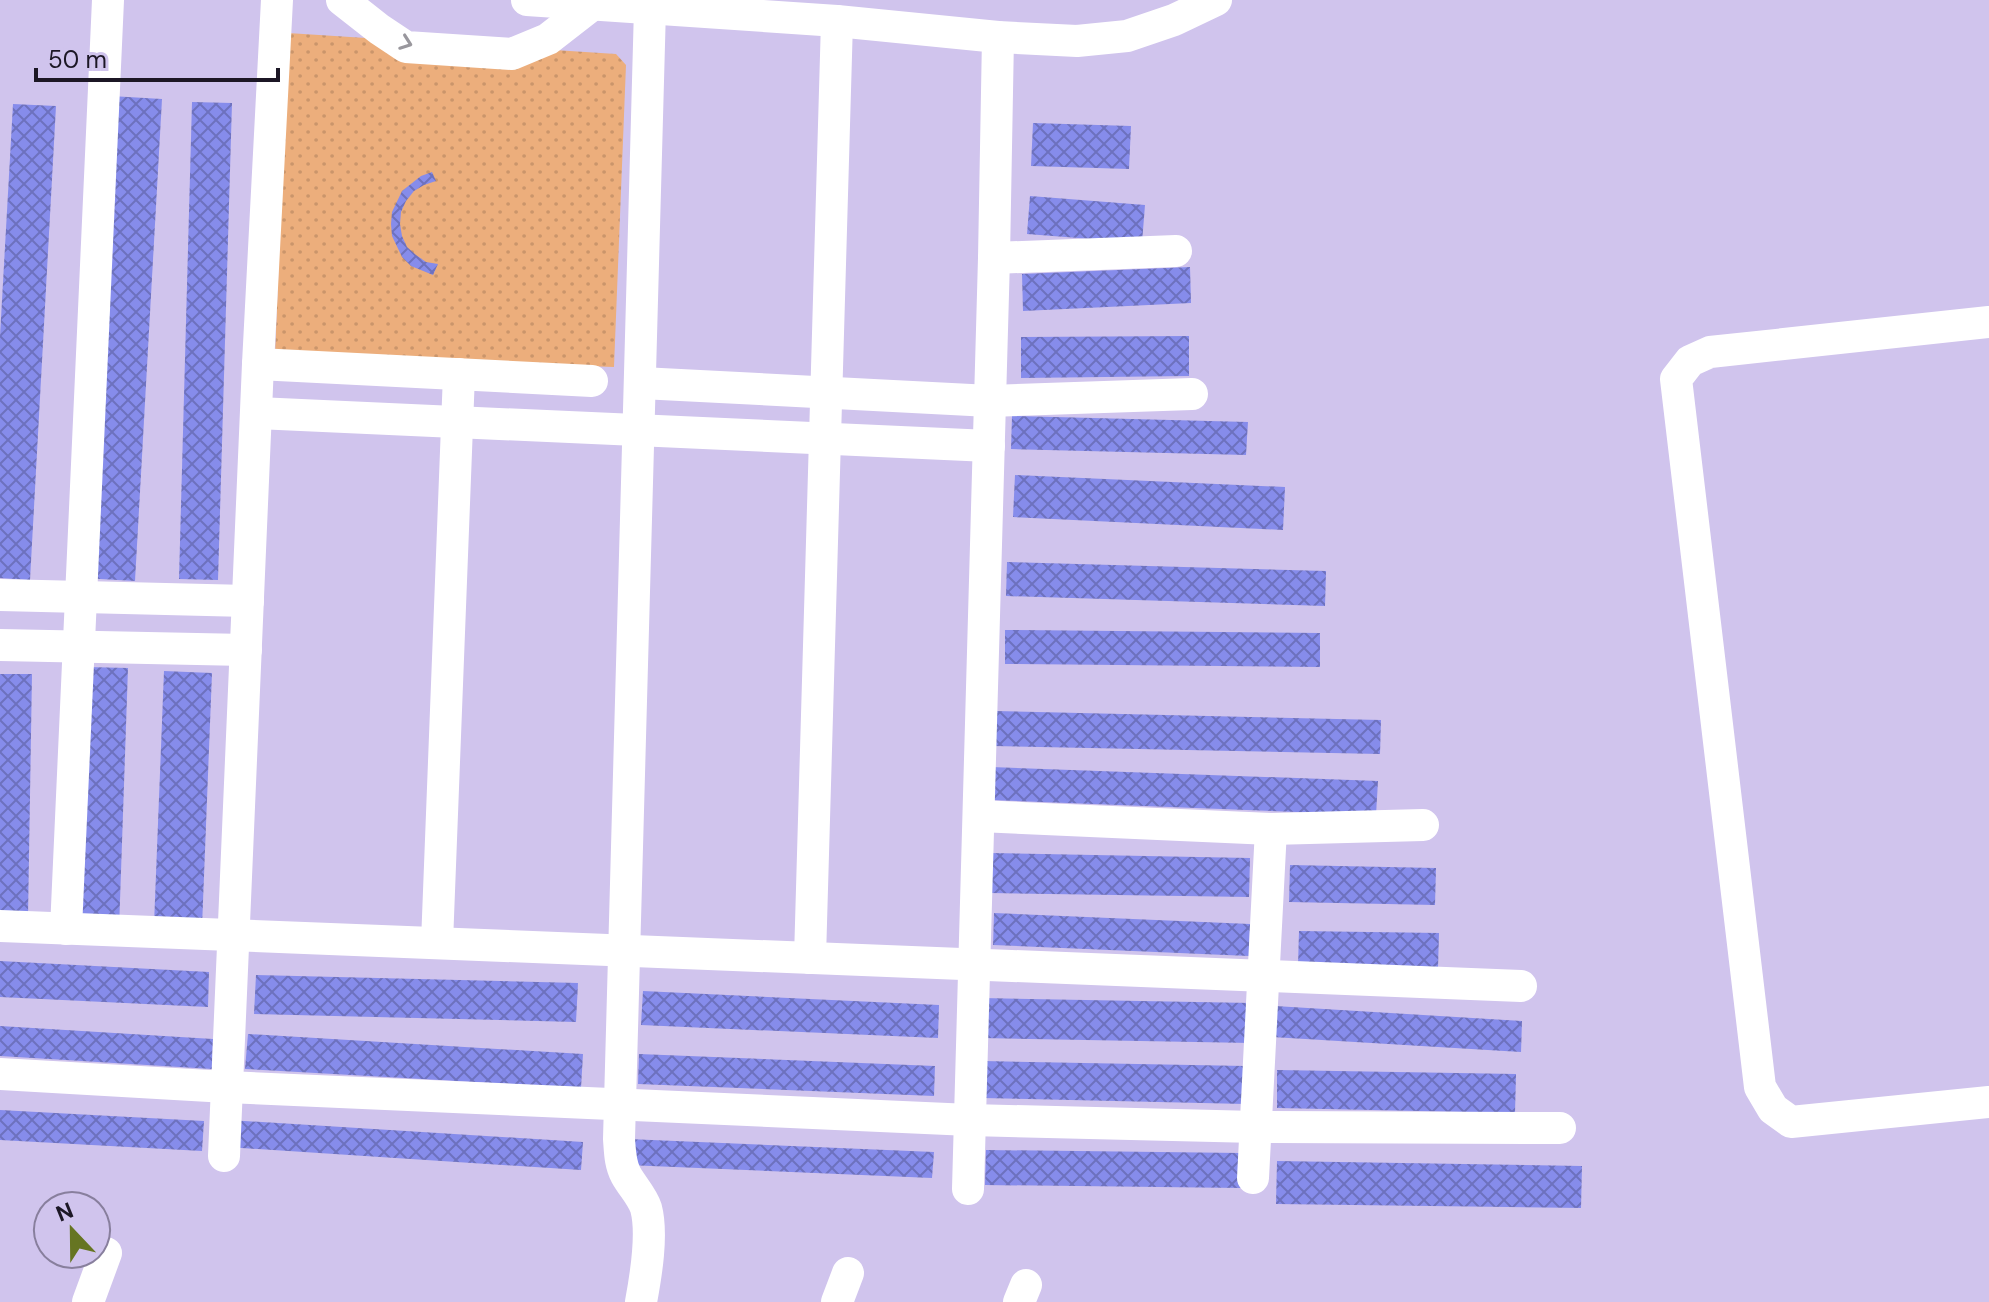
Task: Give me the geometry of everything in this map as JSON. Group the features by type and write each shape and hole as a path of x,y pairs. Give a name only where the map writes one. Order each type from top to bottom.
{"street":[{"path":"66,929 108,0"},
{"path":"224,1156 277,0"},
{"path":"342,0 406,47 512,54 548,39 593,4"},
{"path":"527,0 1077,41 1127,36 1174,20 1216,0"},
{"path":"641,1302 647,1266 648,1221 645,1206 620,1159 620,1105 650,8"},
{"path":"810,958 837,21"},
{"path":"968,1189 998,37"},
{"path":"994,258 1176,251"},
{"path":"1989,322 1710,352 1690,361 1676,379 1760,1087 1765,1099 1791,1122 1989,1102"},
{"path":"258,364 592,381"},
{"path":"437,943 459,374"},
{"path":"641,383 990,401 1192,394"},
{"path":"257,413 989,446"},
{"path":"0,595 248,601"},
{"path":"0,645 246,650"},
{"path":"979,816 1271,829 1423,825"},
{"path":"1253,1178 1271,829"},
{"path":"0,926 1521,986"},
{"path":"0,1074 970,1120 1256,1127 1560,1128"},
{"path":"88,1302 100,1270"}],"shaded area":[{"path":"288,33 616,54 626,65 614,367 275,356"}],"building":[{"path":"111,96 162,99 135,581 83,578"},
{"path":"192,102 232,103 218,580 179,579"},
{"path":"13,104 56,106 30,580 0,578 0,336"},
{"path":"1033,123 1131,126 1129,169 1031,166"},
{"path":"432,172 436,181 414,191 401,212 400,224 407,247 426,262 438,264 433,275 411,266 402,257 392,236 391,224 392,212 402,191 421,176"},
{"path":"1030,196 1145,205 1142,243 1027,234"},
{"path":"1190,267 1191,303 1023,311 1022,274"},
{"path":"1189,336 1189,376 1021,378 1021,337"},
{"path":"1012,416 1248,422 1246,455 1011,449"},
{"path":"1015,475 1285,487 1283,530 1013,517"},
{"path":"1007,562 1326,571 1325,606 1006,596"},
{"path":"1005,630 1320,633 1320,667 1005,664"},
{"path":"87,667 128,668 119,930 78,929"},
{"path":"164,671 212,673 202,927 154,925"},
{"path":"0,674 32,674 28,917 0,917"},
{"path":"994,711 1381,720 1380,754 993,746"},
{"path":"991,767 1378,781 1376,815 990,800"},
{"path":"990,853 1250,858 1249,897 990,893"},
{"path":"1290,865 1436,868 1435,905 1289,902"},
{"path":"994,913 1250,924 1249,956 993,945"},
{"path":"1299,931 1439,933 1438,968 1298,966"},
{"path":"0,961 209,972 208,1007 0,997"},
{"path":"256,975 578,983 576,1022 254,1014"},
{"path":"643,991 939,1005 938,1038 641,1025"},
{"path":"982,998 1252,1003 1251,1043 981,1038"},
{"path":"1275,1006 1522,1021 1521,1052 1272,1037"},
{"path":"0,1026 213,1039 212,1069 0,1056"},
{"path":"248,1034 583,1054 581,1088 245,1069"},
{"path":"639,1054 935,1066 934,1096 638,1084"},
{"path":"983,1061 1246,1066 1245,1104 982,1098"},
{"path":"1277,1070 1516,1074 1515,1113 1277,1108"},
{"path":"0,1110 204,1121 202,1151 0,1140"},
{"path":"229,1120 583,1142 581,1170 227,1147"},
{"path":"628,1139 934,1152 932,1178 627,1165"},
{"path":"986,1150 1241,1153 1241,1188 985,1185"},
{"path":"1277,1161 1582,1166 1581,1208 1276,1204"}]}
